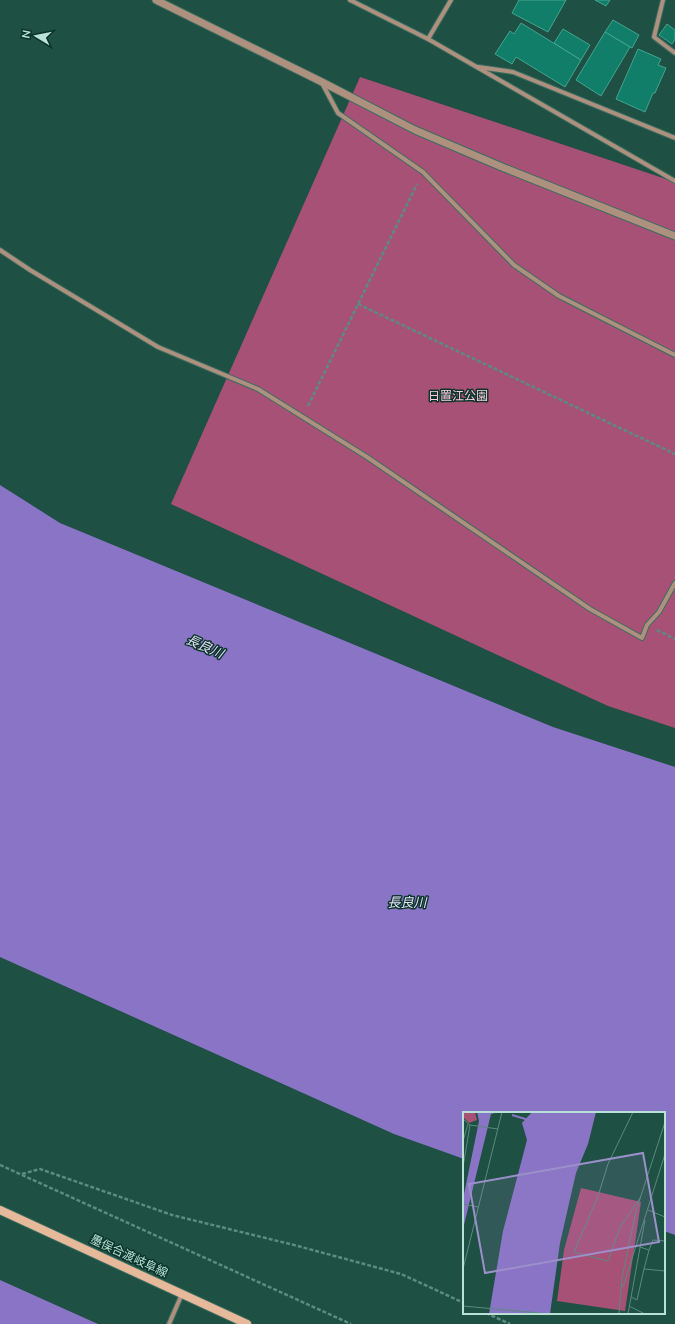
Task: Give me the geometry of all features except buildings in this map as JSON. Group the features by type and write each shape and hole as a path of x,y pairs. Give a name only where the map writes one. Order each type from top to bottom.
{"main road":[{"name":"墨俣合渡岐阜線","path":"0,1210 247,1324"}],"street":[{"path":"156,0 415,130 502,167 675,236"},
{"path":"350,0 428,39 675,181"},
{"path":"428,39 450,0"},
{"path":"664,0 654,37 675,53"},
{"path":"476,67 513,72 675,138"},
{"path":"322,82 338,114 423,172 514,265 559,296 675,355"},
{"path":"0,250 158,347 258,389 367,457 590,609 642,638 647,625 659,612 675,583"},
{"path":"169,1324 182,1294"}],"path":[{"path":"303,417 423,172"},
{"path":"358,304 675,454"},
{"path":"647,625 675,639"},
{"path":"0,1164 351,1324"},
{"path":"22,1174 40,1169 172,1216 294,1244 401,1274 463,1303"},
{"path":"488,1314 510,1324"}],"green space":[{"name":"日置江公園","path":"360,77 675,182 675,728 608,706 171,504"}],"water":[{"name":"長良川","path":"0,485 60,523 553,727 675,767 675,1235 665,1231 665,1112 463,1112 463,1159 394,1134 0,957"},
{"path":"0,1280 98,1324 0,1324"}]}
